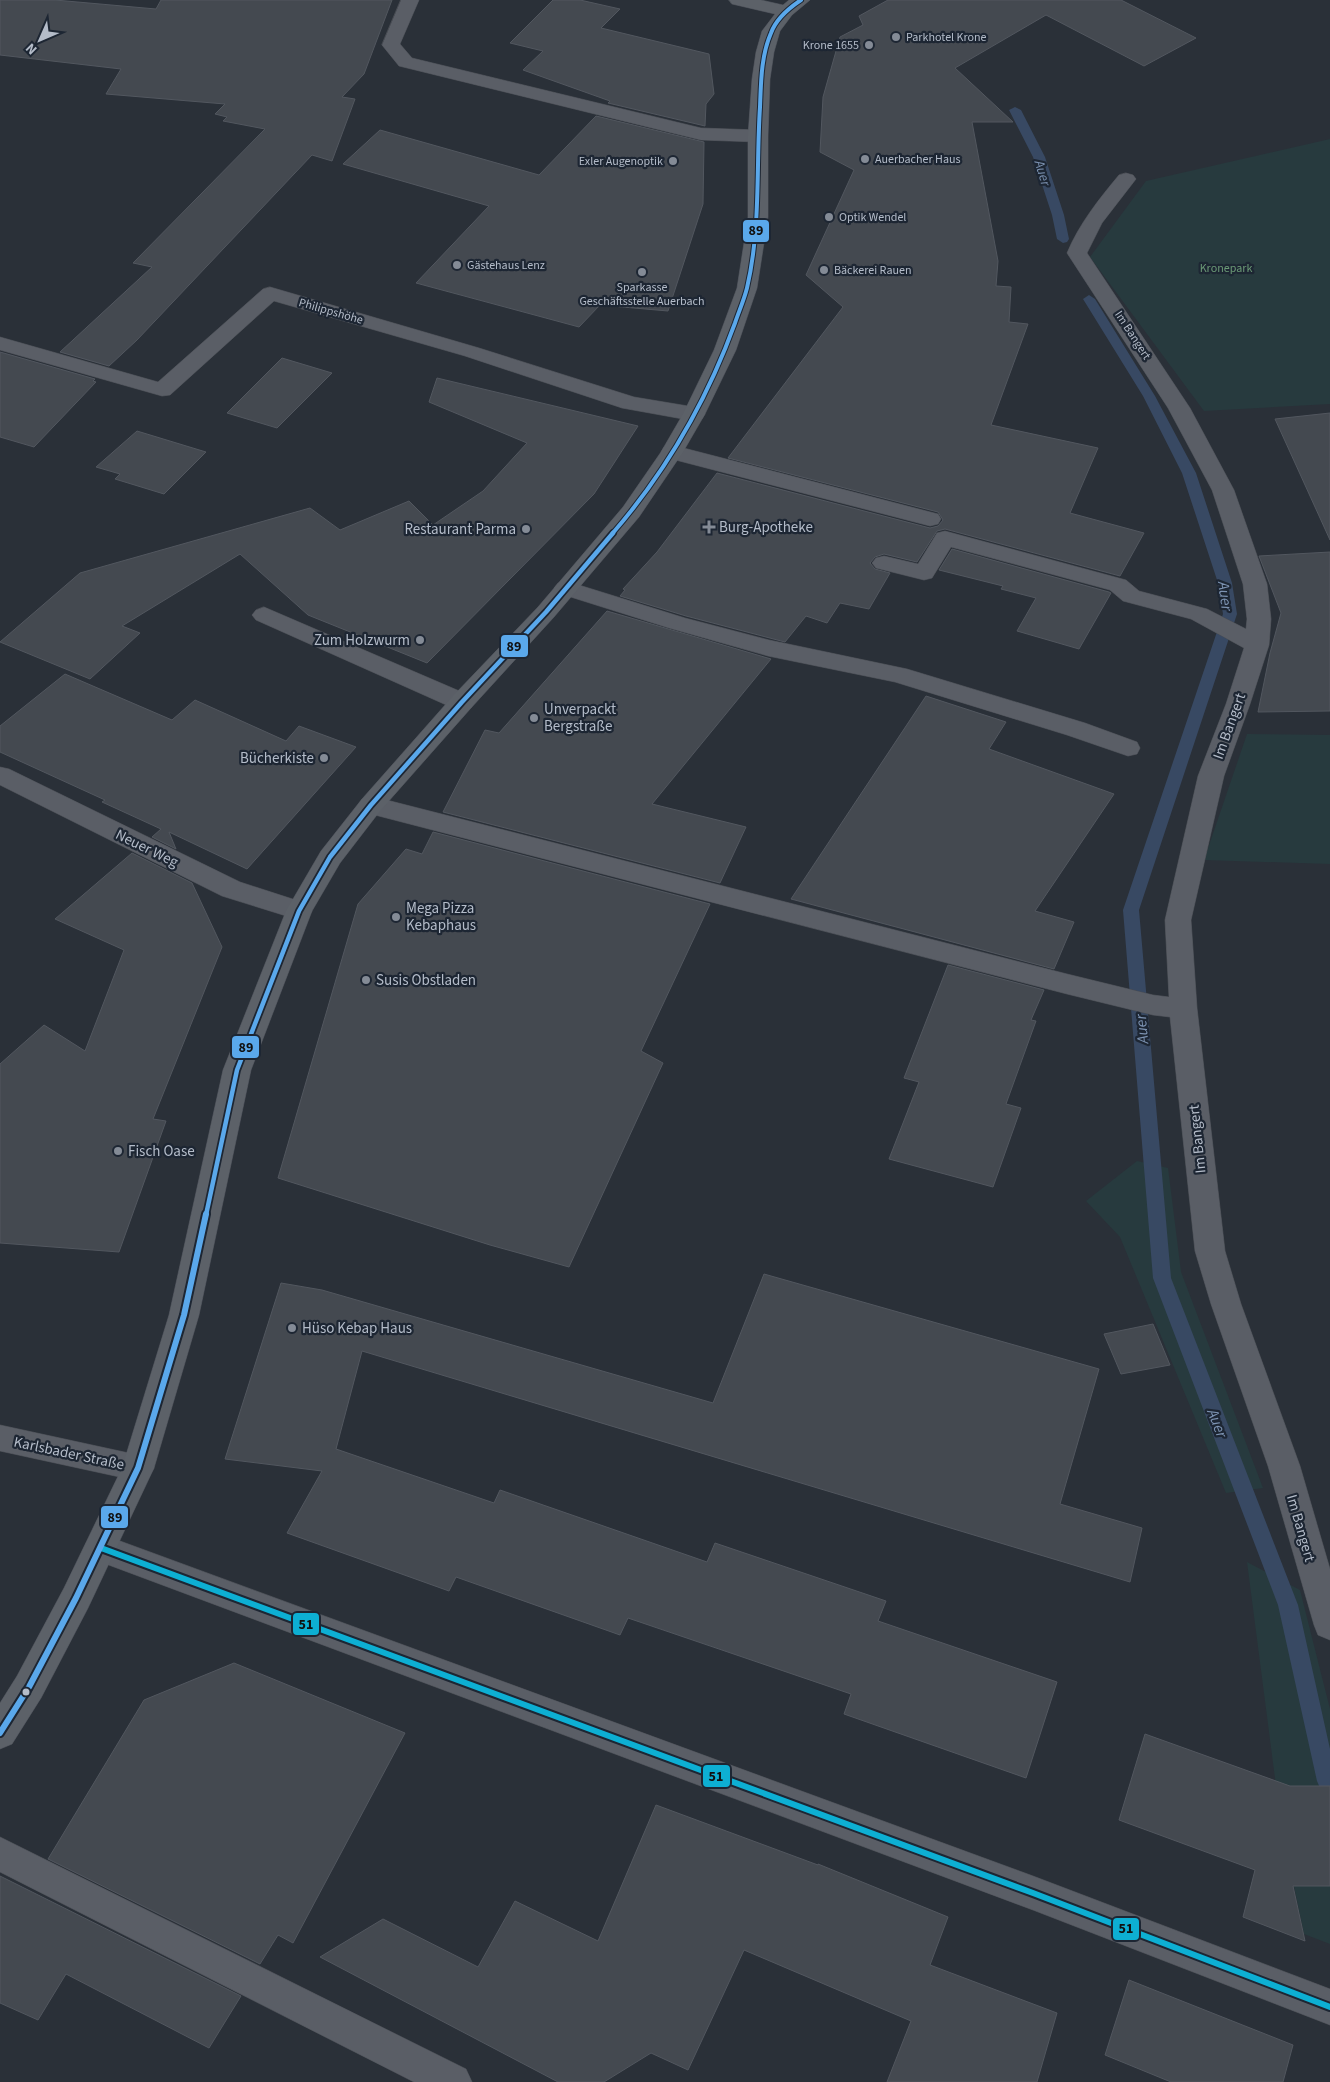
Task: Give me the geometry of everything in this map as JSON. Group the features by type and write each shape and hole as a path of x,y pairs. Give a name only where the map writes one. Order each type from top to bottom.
{"main road":[{"path":"738,0 793,6"},
{"path":"0,1733 33,1679 101,1548 138,1468 184,1314 237,1070 299,911 330,857 371,805 462,702 508,654 631,512 672,452 694,414 725,350 748,288 758,217 758,136 761,79 765,52 771,31 793,6"}],"street":[{"path":"410,0 391,45 406,62 700,134 758,136"},
{"name":"Im Bangert","path":"1126,179 1100,210 1082,240 1077,253 1167,387 1223,490 1255,584 1259,619 1257,645 1238,704 1211,776 1178,920 1183,1008 1210,1251 1226,1304 1284,1466 1330,1625"},
{"name":"Philippshöhe","path":"0,343 162,390 270,293 472,352 630,404 694,414"},
{"path":"672,452 930,519"},
{"path":"884,563 924,573 945,538 1118,585 1131,596 1199,614 1257,645"},
{"path":"566,588 677,623 768,648 898,675 1076,729 1128,748"},
{"path":"264,615 462,702"},
{"name":"Neuer Weg","path":"0,775 231,889 299,911"},
{"path":"371,805 1106,994 1152,1005 1183,1008"},
{"name":"Karlsbader Straße","path":"0,1438 138,1468"},
{"path":"101,1548 1033,1893 1330,2007"},
{"path":"0,1854 453,2082"}],"green space":[{"name":"Kronepark","path":"1330,139 1330,404 1204,411 1090,257 1146,181"},
{"path":"1247,734 1330,735 1330,864 1204,860"},
{"path":"1137,1161 1168,1168 1181,1272 1263,1488 1226,1493 1120,1237 1086,1201"},
{"path":"1247,1562 1300,1590 1330,1709 1330,1786 1276,1786"},
{"path":"1294,1886 1330,1886 1330,1944 1304,1934"}],"building":[{"path":"0,0 55,0 156,9 161,0 392,0 364,74 342,97 355,99 332,161 312,155 137,340 109,366 60,352 152,267 133,263 265,129 223,121 227,117 215,114 225,104 106,94 121,69 0,55"},
{"path":"553,0 580,0 620,9 601,28 709,54 714,94 706,104 705,126 608,103 610,101 523,70 543,51 510,43"},
{"path":"888,0 1121,0 1196,38 1144,66 1046,15 955,68 1013,122 972,122 998,261 996,286 1011,287 1009,322 1028,324 991,425 1098,448 1070,513 1144,533 1120,576 945,529 937,531 917,562 884,554 875,557 870,563 875,569 890,573 869,609 840,603 827,623 806,616 785,642 686,616 620,596 625,590 623,589 657,552 717,473 930,528 938,526 943,520 938,512 728,458 843,307 806,275 854,170 820,152 823,97 840,37 863,25 859,16"},
{"path":"596,116 704,142 703,204 668,311 600,305 579,327 416,283 489,206 343,164 380,130 539,175"},
{"path":"0,352 95,379 93,381 96,382 34,447 0,437"},
{"path":"282,358 332,373 277,428 227,413"},
{"path":"437,378 638,426 594,494 427,663 308,615 240,554 122,626 140,633 90,679 0,642 80,573 310,508 340,530 409,501 433,525 483,491 527,443 429,402"},
{"path":"1330,413 1330,540 1275,419"},
{"path":"137,431 206,452 164,494 115,479 120,474 96,467"},
{"path":"952,549 1111,593 1079,649 1017,631 1036,598 1001,589 1003,586 939,570"},
{"path":"1330,552 1330,711 1258,712 1270,653 1281,613 1259,556"},
{"path":"607,611 771,659 652,804 746,827 720,883 443,812 485,730 499,733"},
{"path":"65,674 172,720 195,700 286,741 299,726 356,747 247,869 169,832 176,849 152,837 161,829 102,802 105,800 0,752 0,726"},
{"path":"926,696 1006,722 989,749 1114,794 1035,911 1074,922 1054,969 791,899"},
{"path":"433,832 710,904 641,1051 663,1063 569,1267 490,1245 278,1178 358,904 406,849 422,854"},
{"path":"132,853 192,883 222,947 153,1119 166,1121 119,1252 0,1243 0,1064 44,1025 85,1051 124,950 55,919"},
{"path":"948,965 1044,990 1031,1020 1036,1021 1006,1104 1021,1108 993,1187 889,1159 919,1082 904,1078"},
{"path":"764,1274 1099,1369 1060,1504 1142,1528 1130,1582 362,1351 336,1449 494,1503 500,1490 707,1562 715,1543 886,1601 878,1621 1057,1682 1026,1778 844,1714 851,1694 628,1618 620,1635 456,1577 449,1591 287,1533 322,1471 225,1459 281,1283 322,1290 713,1403"},
{"path":"1153,1324 1170,1365 1121,1374 1104,1334"},
{"path":"234,1663 405,1733 293,1943 278,1935 260,1964 48,1859 144,1700"},
{"path":"1145,1734 1290,1786 1330,1786 1330,1886 1293,1886 1305,1941 1243,1917 1255,1870 1119,1820"},
{"path":"656,1805 818,1864 948,1917 930,1965 1057,2013 1037,2082 887,2082 911,2021 744,1950 688,2070 651,2053 604,2082 558,2082 320,1957 383,1919 478,1967 515,1901 598,1941"},
{"path":"0,1876 241,1996 209,2048 66,1974 38,2020 0,2003"},
{"path":"1129,1980 1293,2045 1283,2082 1171,2082 1105,2055"}],"waterway":[{"name":"Auer","path":"1015,110 1039,157 1058,215 1063,239"},
{"name":"Auer","path":"1089,299 1149,396 1189,473 1225,583 1230,614 1131,910 1162,1278 1288,1605 1327,1781"}],"transit line":[{"name":"89","path":"0,1733 29,1687 76,1598 138,1468 184,1315 237,1070 299,911 330,857 371,805 462,702 546,612 631,512 672,452 694,414 725,350 747,288 758,217 758,136 761,79 765,52 771,31 786,11 801,0"},
{"name":"51","path":"101,1548 1033,1893 1330,2007"}],"place":[{"name":"Parkhotel Krone","path":"896,37"},
{"name":"Krone 1655","path":"869,45"},
{"name":"Auerbacher Haus","path":"865,159"},
{"name":"Exler Augenoptik","path":"673,161"},
{"name":"Optik Wendel","path":"829,217"},
{"name":"Gästehaus Lenz","path":"457,265"},
{"name":"Bäckerei Rauen","path":"824,270"},
{"name":"Sparkasse Geschäftsstelle Auerbach","path":"642,272"},
{"name":"Burg-Apotheke","path":"709,527"},
{"name":"Restaurant Parma","path":"526,529"},
{"name":"Zum Holzwurm","path":"420,640"},
{"name":"Unverpackt Bergstraße","path":"534,718"},
{"name":"Bücherkiste","path":"324,758"},
{"name":"Mega Pizza Kebaphaus","path":"396,917"},
{"name":"Susis Obstladen","path":"366,980"},
{"name":"Fisch Oase","path":"118,1151"},
{"name":"Hüso Kebap Haus","path":"292,1328"}]}
